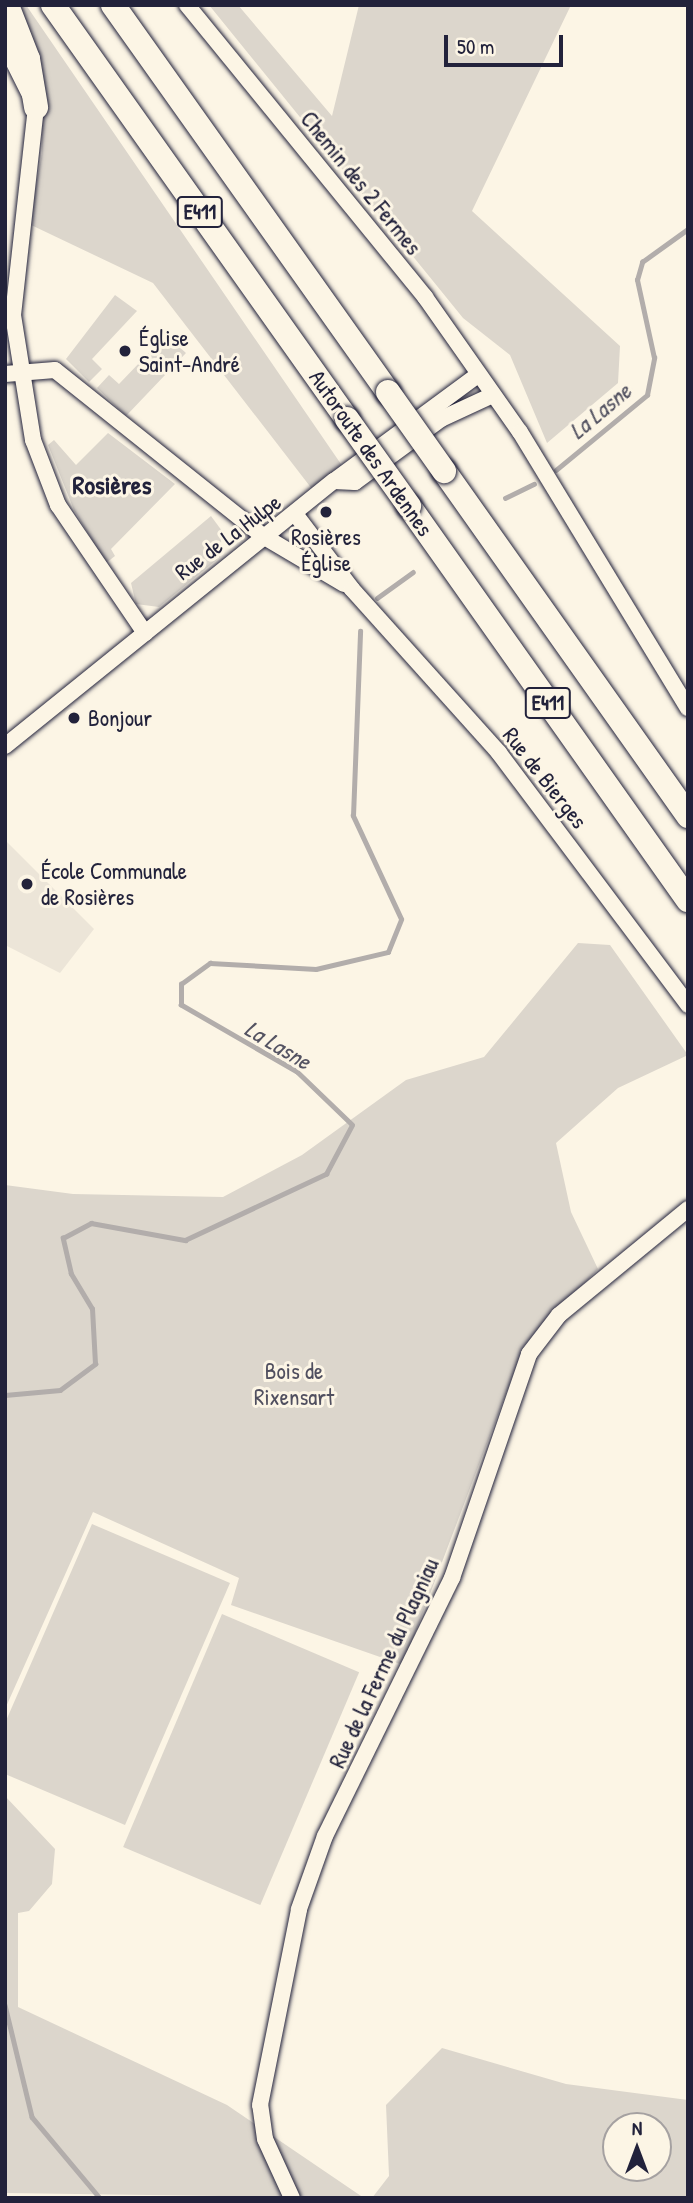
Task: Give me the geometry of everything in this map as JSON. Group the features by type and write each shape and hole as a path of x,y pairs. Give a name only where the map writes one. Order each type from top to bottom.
{"highway":[{"path":"7,5 28,59 36,107"},
{"name":"Autoroute des Ardennes","path":"53,5 688,900"},
{"name":"E411","path":"113,5 688,816"}],"street":[{"name":"Chemin des 2 Fermes","path":"187,5 425,297 493,395 688,708"},
{"path":"5,45 36,107 34,166 14,278 12,372 33,440 58,505 145,633"},
{"name":"Rue de Bierges","path":"12,372 40,367 67,378 263,536 352,589"},
{"path":"334,481 478,375"},
{"name":"Rue de La Hulpe","path":"5,746 263,536 296,515 334,481 355,482 441,419 493,395"},
{"name":"Rue de Bierges","path":"296,515 352,589 499,753 688,1005"},
{"name":"Rue de la Ferme du Plagniau","path":"292,2198 265,2139 260,2105 299,1909 325,1836 452,1578 528,1354 559,1315 688,1209"}],"shaded area":[{"name":"École Communale de Rosières","path":"5,840 94,929 60,973 5,945"}],"green space":[{"path":"15,5 26,5 343,467 312,489 153,283 29,224 42,153 42,81"},
{"path":"209,5 238,5 332,116 359,5 571,5 472,211 620,346 618,383 547,443 510,355 463,318"},
{"path":"115,295 137,311 92,359 102,369 89,382 66,359"},
{"path":"166,335 186,353 126,416 97,388 109,375 119,384"},
{"path":"108,433 175,484 111,549 115,556 106,563 74,510 48,445 54,440 76,465"},
{"path":"211,516 222,531 220,557 159,607 136,604 131,583"},
{"name":"Bois de Rixensart","path":"578,943 610,945 688,1055 618,1088 556,1143 571,1212 598,1269 524,1346 403,1665 231,1605 239,1578 93,1512 5,1709 5,1185 73,1194 223,1197 302,1155 406,1080 484,1057"},
{"path":"92,1524 230,1583 125,1825 5,1774 5,1723"},
{"path":"222,1614 359,1672 260,1905 123,1847"},
{"path":"5,1796 55,1849 52,1884 29,1911 18,1913 18,2007 227,2105 364,2198 5,2193"},
{"path":"442,2048 566,2084 688,2100 688,2198 372,2198 389,2176 386,2105"}],"waterway":[{"name":"La Lasne","path":"556,470 647,395 654,358 637,280 642,262 688,229"},
{"name":"La Lasne","path":"505,498 534,484"},
{"name":"La Lasne","path":"377,598 413,572"},
{"name":"La Lasne","path":"5,1395 60,1390 95,1364 92,1309 71,1274 63,1238 91,1223 185,1240 326,1174 352,1125 297,1072 181,1005 181,984 210,963 316,969 388,952 401,919 353,816 360,631"},
{"path":"5,2005 32,2117 100,2198"}],"place":[{"name":"Église Saint-André","path":"125,351"},
{"name":"Rosières Église","path":"326,512"},
{"name":"Bonjour","path":"74,718"},
{"name":"École Communale de Rosières","path":"27,884"}],"district":[{"name":"Rosières","path":"112,485"}]}
